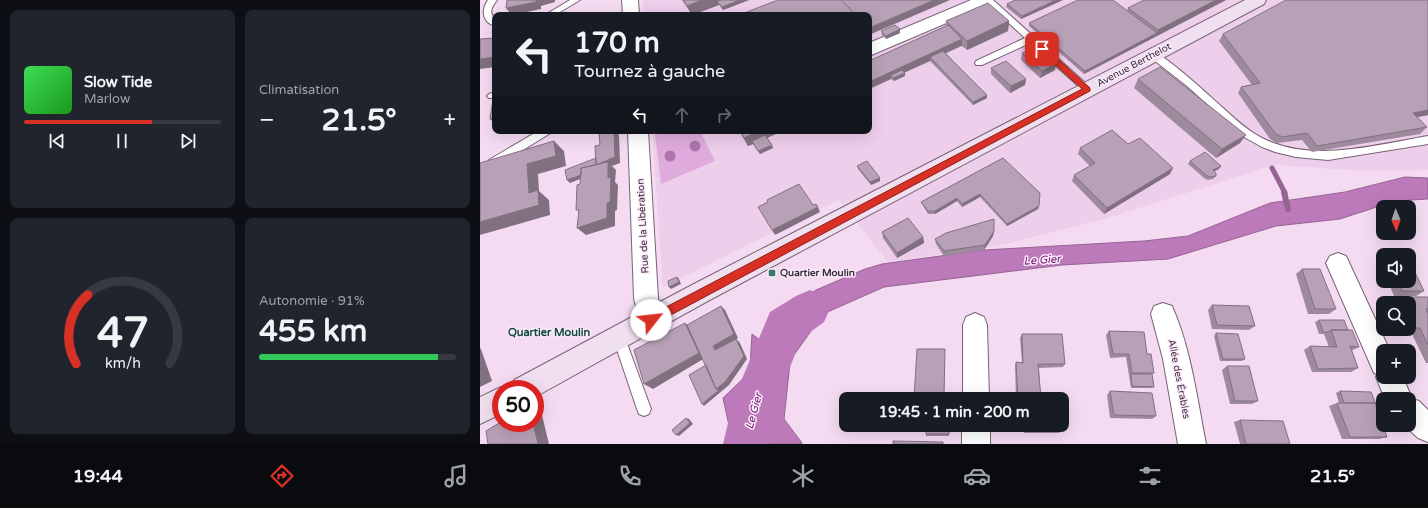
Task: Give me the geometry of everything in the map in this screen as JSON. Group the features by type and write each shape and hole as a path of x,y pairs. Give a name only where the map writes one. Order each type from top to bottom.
{"main road":[{"name":"Avenue Berthelot","path":"540,380 1258,0"},
{"path":"480,411 492,405"}],"street":[{"path":"630,0 631,12"},
{"path":"872,49 985,0"},
{"name":"Rue de la Libération","path":"638,134 646,298 651,320"},
{"path":"1338,263 1376,348"},
{"name":"Allée des Érables","path":"1163,314 1176,359 1192,444"},
{"path":"975,325 976,392"},
{"path":"1416,417 1428,428"},
{"path":"976,432 976,444"},
{"path":"1418,444 1428,436"}],"lane":[{"path":"492,21 486,14 487,8 493,0"},
{"path":"554,12 576,0"},
{"path":"988,0 1088,90"},
{"path":"979,63 1031,39"},
{"path":"1153,55 1257,142 1268,146 1309,155 1328,156 1428,140"},
{"path":"486,167 541,134"},
{"path":"619,338 644,409"}],"shaded area":[{"path":"643,0 1428,0 1428,170 1367,171 1274,165 1104,219 997,246 888,262 839,200 663,287 652,134 872,134 872,12 644,12"},
{"path":"702,134 715,161 661,184 655,135"}],"water":[{"path":"1405,177 1428,178 1428,199 1376,200 1376,207 1340,219 1276,226 1168,259 1062,265 884,287 823,314 794,355 783,349 763,331 790,307 816,290 865,269 882,264 984,250 1144,241 1188,236 1270,203 1345,192"},
{"path":"752,334 790,363 784,419 802,443 801,444 733,444 723,398 752,370 750,366"}],"building":[{"path":"507,0 536,0 536,2 506,8"},
{"path":"683,0 702,0 687,6"},
{"path":"740,0 722,7 717,1"},
{"path":"778,0 841,0 853,12 747,12"},
{"path":"841,0 934,0 872,27 872,12 853,12"},
{"path":"1015,0 1056,0 1022,16 1007,4"},
{"path":"1078,0 1113,0 1157,33 1085,71 1029,23"},
{"path":"1144,0 1216,0 1158,30 1128,8"},
{"path":"1286,0 1428,0 1428,110 1413,113 1427,127 1317,146 1307,133 1282,137 1275,133 1241,87 1260,83 1223,34"},
{"path":"988,3 1009,21 967,41 946,21"},
{"path":"895,25 900,29 886,36 881,31"},
{"path":"948,25 962,39 872,81 872,60"},
{"path":"492,38 492,57 480,59 480,39"},
{"path":"1037,46 1056,64 1042,71 1022,53"},
{"path":"943,51 987,95 973,102 930,57"},
{"path":"1006,61 1026,79 1011,86 991,68"},
{"path":"1160,67 1246,135 1222,149 1138,79"},
{"path":"902,70 905,73 893,78 891,75"},
{"path":"492,106 492,119 490,119"},
{"path":"1112,130 1128,144 1140,138 1173,168 1107,208 1074,175 1095,163 1080,148"},
{"path":"599,134 614,134 615,157 596,165 595,146 600,145"},
{"path":"742,134 753,134 744,138"},
{"path":"765,135 772,145 758,151 752,141"},
{"path":"554,141 556,156 527,164 529,193 538,190 539,205 480,222 480,163"},
{"path":"1205,152 1221,166 1213,170 1216,173 1216,176 1210,177 1206,175 1190,161"},
{"path":"596,158 596,165 581,168 581,175 567,180 565,170"},
{"path":"1003,158 1040,193 1039,206 1007,224 980,194 962,204 957,198 935,211 928,211 921,202"},
{"path":"867,161 880,178 870,182 857,166"},
{"path":"608,162 608,178 611,177 610,202 607,203 607,218 577,228 579,210 576,210 577,185 580,184 581,168"},
{"path":"799,184 813,205 816,204 818,207 772,230 758,207 768,202 767,200"},
{"path":"908,218 923,237 897,253 882,232"},
{"path":"994,219 994,231 985,245 944,251 935,239 946,233"},
{"path":"1302,269 1320,269 1336,309 1315,309"},
{"path":"1416,274 1424,291 1402,291 1401,288 1416,288"},
{"path":"677,277 679,282 669,287 668,281"},
{"path":"1416,297 1428,297 1428,309 1426,309 1428,314 1428,345 1420,328 1416,328"},
{"path":"1212,305 1249,306 1255,326 1217,325"},
{"path":"721,306 734,334 713,346 715,350 736,339 744,356 725,382 716,389 687,325"},
{"path":"1319,320 1344,320 1348,330 1331,330 1328,332 1323,332"},
{"path":"685,323 699,353 644,384 634,350"},
{"path":"1331,330 1352,330 1359,347 1350,346 1358,368 1318,369 1310,346 1337,347"},
{"path":"1109,331 1144,332 1147,354 1151,354 1154,373 1132,373 1129,354 1113,354"},
{"path":"1216,333 1238,334 1245,359 1223,359"},
{"path":"1022,334 1062,334 1065,364 1038,364 1040,392 1018,392 1016,362 1023,363"},
{"path":"917,349 945,349 944,392 914,392"},
{"path":"706,365 716,389 719,390 702,404 689,375"},
{"path":"1227,366 1249,366 1258,401 1235,401"},
{"path":"1131,374 1152,374 1154,387 1132,386"},
{"path":"1110,391 1152,393 1156,416 1114,415"},
{"path":"1340,391 1371,392 1376,404 1375,403 1344,403"},
{"path":"1337,403 1375,403 1376,432 1385,432 1387,437 1350,437"},
{"path":"686,418 690,423 676,435 672,430"},
{"path":"1240,420 1283,421 1290,444 1246,444"},
{"path":"492,427 492,432 535,432 538,444 488,444 486,431"},
{"path":"926,432 949,432 949,434 926,434"},
{"path":"893,441 943,442 943,444 893,444"}],"waterway":[{"path":"1272,168 1285,193"},
{"path":"1284,192 1288,209"},
{"name":"Le Gier","path":"746,444 756,398 785,326 810,309"}],"place":[{"name":"Quartier Moulin","path":"772,273"}],"district":[{"name":"Quartier Moulin","path":"549,332"}],"route":[{"path":"651,320 1088,90 1042,49"}]}
